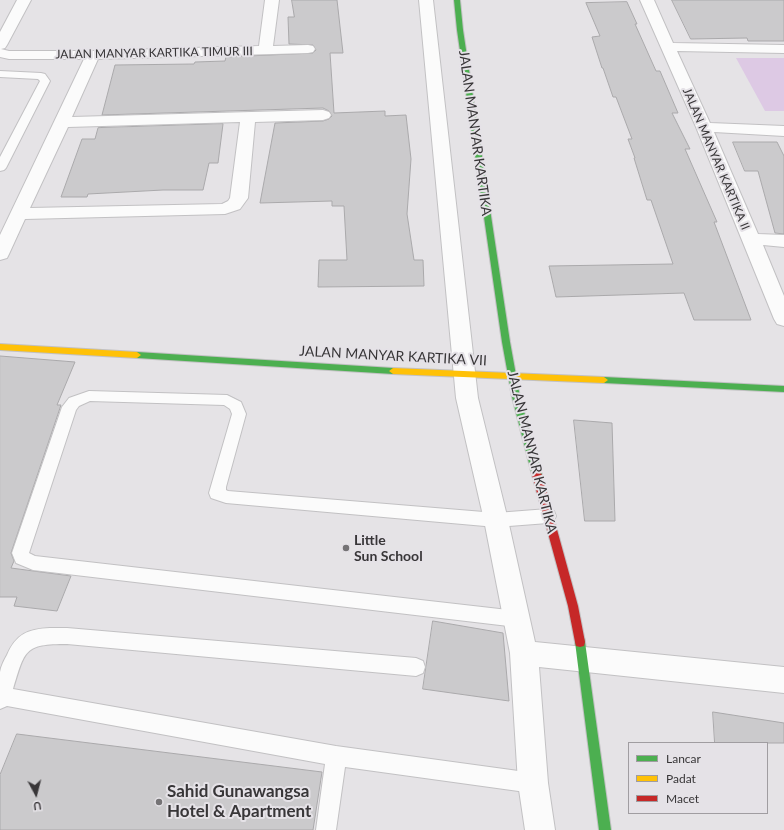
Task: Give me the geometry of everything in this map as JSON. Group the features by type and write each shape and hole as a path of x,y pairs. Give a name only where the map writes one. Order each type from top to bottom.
{"street":[{"path":"0,45 24,0"},
{"path":"265,51 272,0"},
{"path":"426,0 464,375 469,406 496,520 524,653 533,783 540,830"},
{"name":"JALAN MANYAR KARTIKA","path":"457,0 461,37 506,342 516,397 573,606 584,658 587,695 605,830"},
{"name":"JALAN MANYAR KARTIKA II","path":"647,0 704,127 784,319"},
{"path":"668,47 784,49"},
{"name":"JALAN MANYAR KARTIKA TIMUR III","path":"0,53 9,55 93,55 308,49"},
{"path":"0,254 93,55"},
{"path":"62,122 323,115"},
{"path":"19,214 225,209 234,205 239,198 248,117"},
{"path":"704,127 784,131"},
{"path":"750,239 784,240"},
{"name":"JALAN MANYAR KARTIKA VII","path":"0,347 464,375 512,375 784,389"},
{"path":"524,653 584,658 784,680"}],"lane":[{"path":"0,74 41,76 44,81 0,168"},
{"path":"517,619 33,563 22,558 20,554 69,407 74,402 89,396 227,400 236,406 239,414 217,493 226,497 496,520 548,516"},
{"path":"416,667 67,636 40,637 24,643 14,661 1,698 336,756 533,783"},
{"path":"326,830 336,756"}],"shaded area":[{"path":"736,58 784,58 784,111 765,111"}],"building":[{"path":"292,0 337,0 343,53 330,53 334,113 385,111 385,116 406,115 411,159 407,214 414,260 423,260 424,286 318,287 319,260 347,260 344,206 332,206 332,201 260,203 275,123 323,121 332,116 329,111 323,108 102,115 115,65 194,64 195,62 225,61 226,57 313,53 316,50 313,45 289,44 288,17 294,17"},
{"path":"672,0 784,0 784,41 748,41 747,38 691,39"},
{"path":"627,2 656,71 660,71 678,113 672,113 690,149 685,149 717,222 714,222 751,320 694,320 684,293 556,297 549,266 673,264 651,200 647,200 628,139 632,139 616,97 613,97 602,68 592,37 600,36 586,3"},
{"path":"223,124 218,163 209,163 203,190 163,190 88,194 87,197 61,197 82,139 95,139 98,128"},
{"path":"733,142 777,142 784,156 784,234 775,233 758,171 745,171"},
{"path":"0,356 75,362 57,405 61,405 11,553 14,561 11,568 71,576 57,611 14,606 17,597 0,597"},
{"path":"574,420 612,423 615,521 585,521"},
{"path":"433,621 503,633 509,701 423,689"},
{"path":"713,712 784,723 784,743 715,742"},
{"name":"Sahid Gunawangsa Hotel & Apartment","path":"17,734 322,772 313,830 0,830 0,775"}],"traffic: fast":[{"path":"457,0 460,30 506,342 516,397 537,475"},
{"path":"137,355 393,371"},
{"path":"604,380 784,389"},
{"path":"580,642 605,830"}],"traffic: slow":[{"path":"0,347 137,355"},
{"path":"393,371 604,380"}],"traffic: jam":[{"path":"537,475 573,606 580,642"}],"place":[{"name":"Little Sun School","path":"346,548"},
{"name":"Sahid Gunawangsa Hotel & Apartment","path":"159,802"}]}
